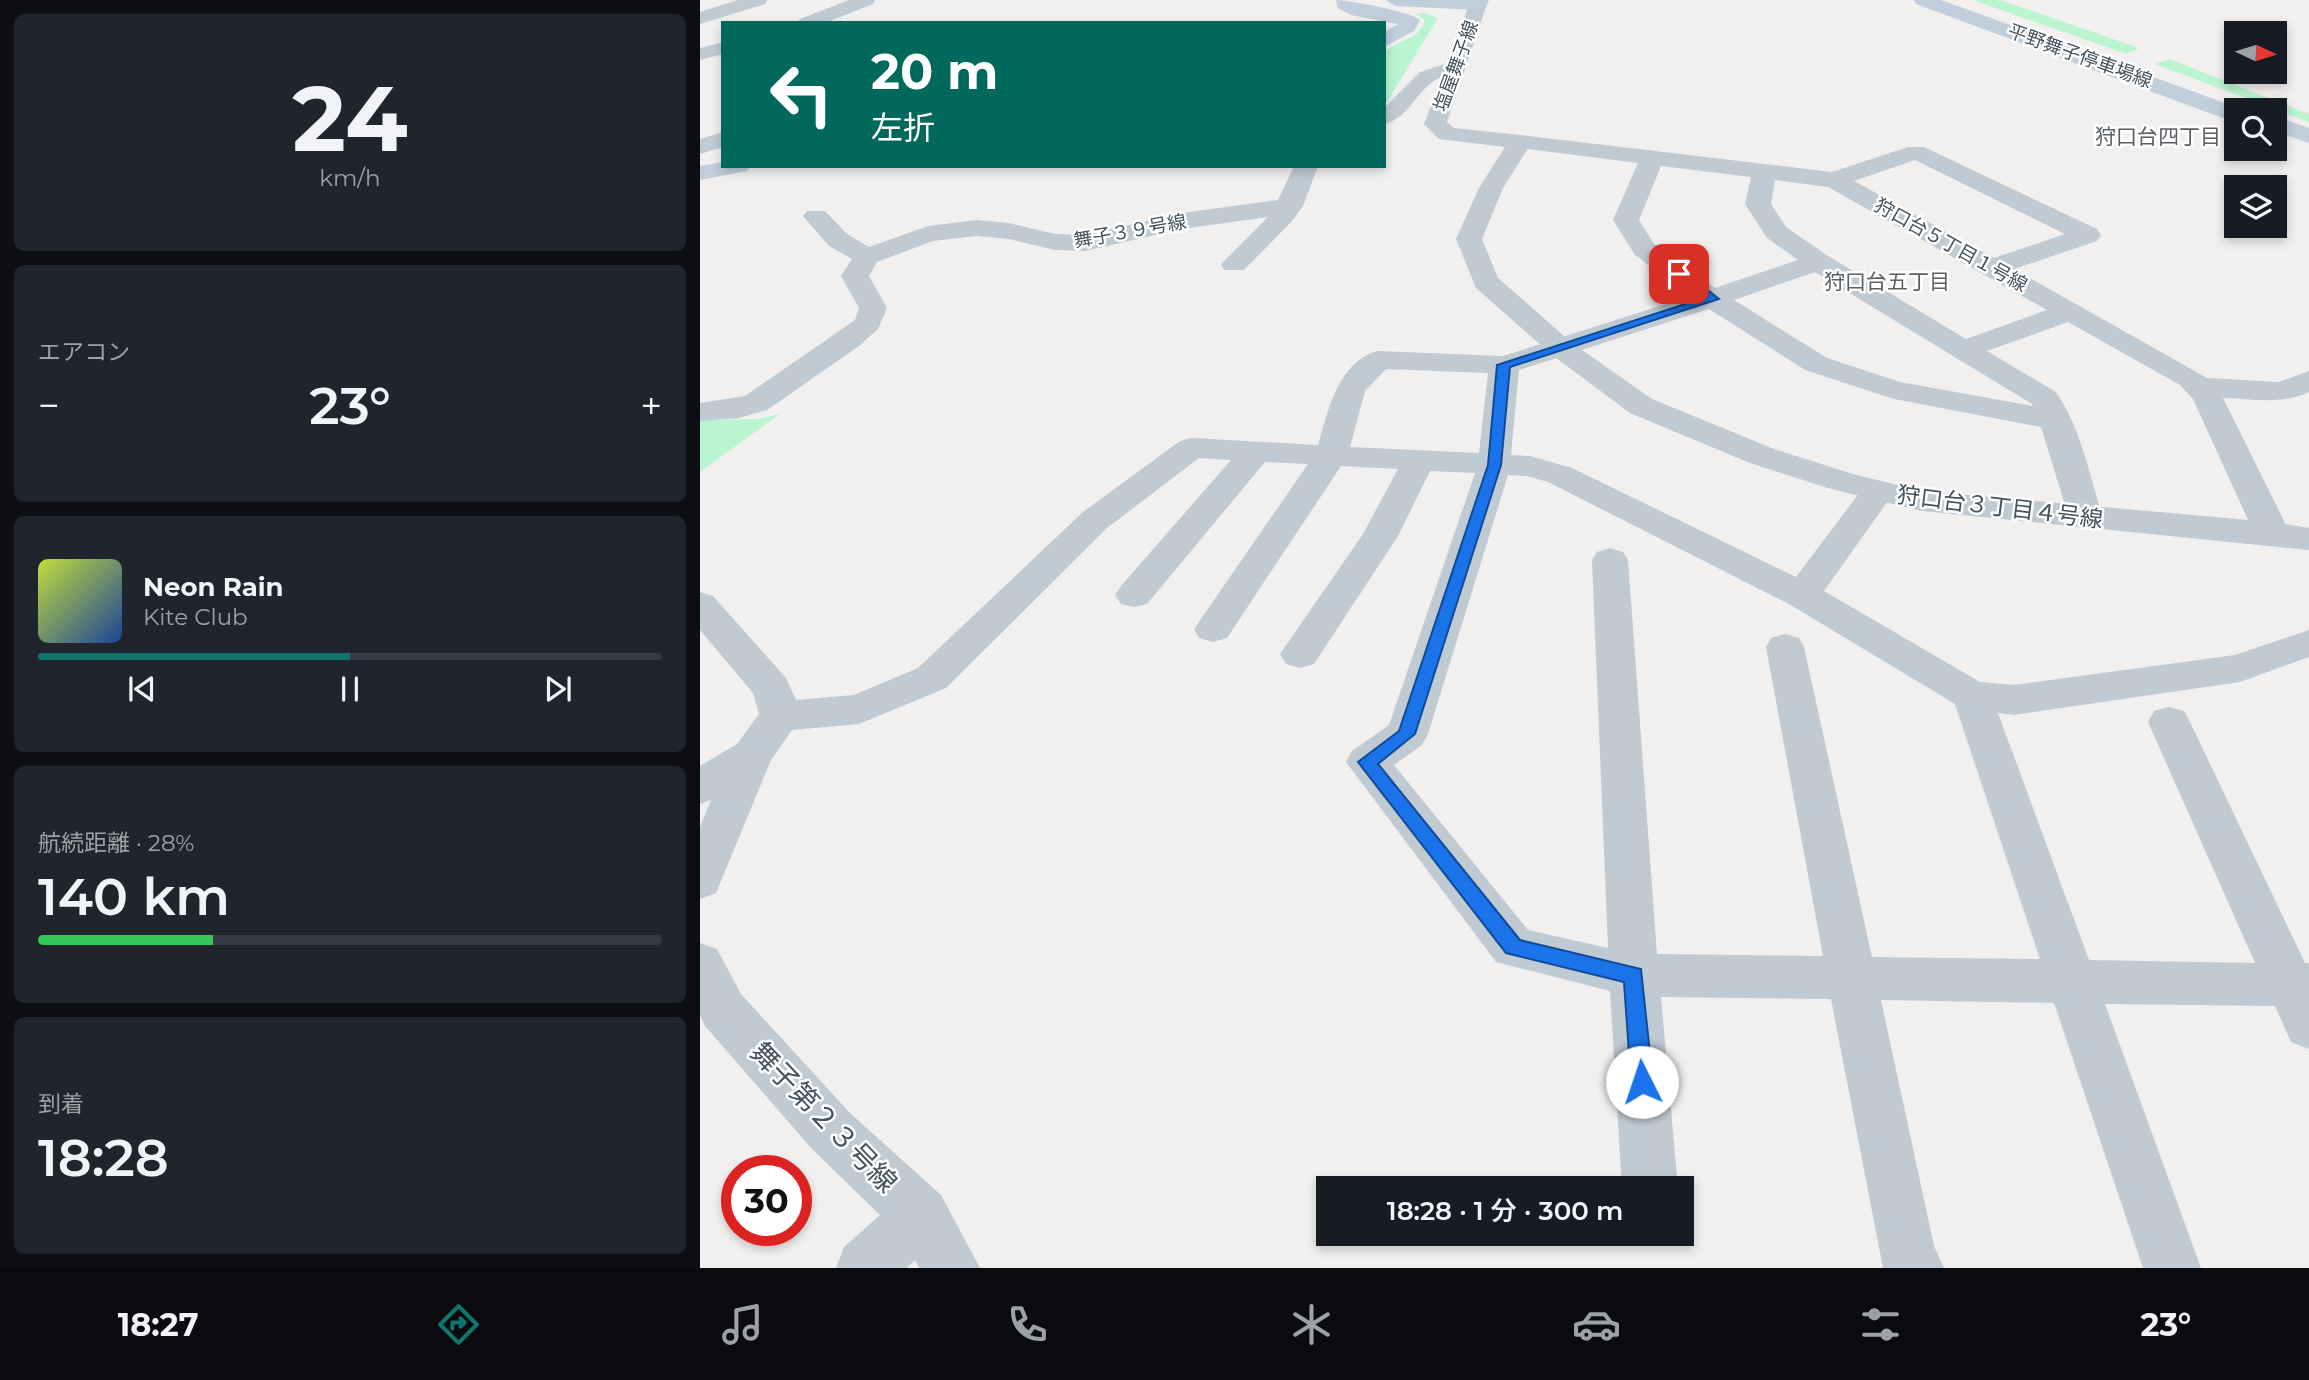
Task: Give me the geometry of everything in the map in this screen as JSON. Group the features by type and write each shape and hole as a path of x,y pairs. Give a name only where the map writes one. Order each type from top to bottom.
{"main road":[{"path":"1345,0 1345,4 1358,11 1410,20 1407,27 1386,40"},
{"path":"1395,0 1479,2"},
{"name":"平野舞子停車場線","path":"1923,0 2224,111"},
{"name":"平野舞子停車場線","path":"1938,0 2224,104"},
{"path":"2287,128 2309,136"},
{"path":"2287,133 2309,141"},
{"path":"700,173 728,168"}],"street":[{"path":"700,18 731,5 758,0"},
{"path":"812,21 866,0"},
{"name":"塩屋舞子線","path":"1479,2 1435,124 1447,134 1520,142"},
{"path":"700,54 721,49"},
{"path":"1386,116 1427,76 1454,66"},
{"path":"700,147 721,140"},
{"name":"狩口台５丁目１号線","path":"1520,142 1834,180 2191,379 2207,396 2272,533"},
{"name":"狩口台３丁目４号線","path":"1520,142 1491,188 1469,239 1486,282 1562,349 1641,406 1762,456 1878,491 1922,501 2272,533 2309,539"},
{"path":"1834,180 1916,152 2088,235 1992,268"},
{"path":"1652,159 1626,220 1644,248 1713,299 1816,364 1894,390 2055,420"},
{"path":"1234,264 1290,206 1305,168"},
{"path":"1764,172 1758,204 1776,232 1818,262 2045,399 2055,420 2086,518"},
{"name":"舞子３９号線","path":"867,257 928,234 949,231 988,229 1055,243 1085,243 1182,221 1290,206"},
{"path":"930,207 949,231"},
{"path":"700,412 739,409 756,403 849,340 868,323 873,308 855,276 867,257 838,240 816,216"},
{"path":"1213,629 1332,454 1350,389 1378,360 1504,365 1562,349 1818,262"},
{"path":"1966,349 2068,312"},
{"path":"1504,365 1494,465 1406,734 1367,762 1513,947 1634,975 2070,980 2302,999"},
{"path":"2199,387 2284,392 2309,380"},
{"path":"779,716 859,709 932,678 1095,520 1192,448 1530,466 1560,475 1802,595 1972,696 2014,700 2151,682 2240,668 2309,643"},
{"path":"1134,595 1257,450"},
{"path":"1300,653 1380,536 1419,460"},
{"path":"1802,595 1878,491"},
{"path":"1610,560 1634,975 1649,1176"},
{"path":"700,606 772,688 779,716 752,755 700,880"},
{"path":"1785,647 1908,1258 1915,1268"},
{"path":"1972,696 2172,1268"},
{"path":"2169,722 2302,999"},
{"path":"700,787 752,755"},
{"name":"舞子第２３号線","path":"700,964 711,1019 921,1215 951,1268"},
{"path":"865,1268 921,1215"}],"green space":[{"path":"1973,0 2000,0 2139,48 2126,54"},
{"path":"1425,13 1438,18 1386,104 1386,52 1413,36 1422,27 1425,20 1416,14"},
{"path":"2170,59 2224,80 2224,84 2233,84 2269,98 2245,98 2155,64"},
{"path":"2287,105 2309,114 2309,122 2287,114"},
{"path":"780,414 700,472 700,420 757,419"}],"district":[{"name":"狩口台四丁目","path":"2158,136"},
{"name":"狩口台五丁目","path":"1887,281"}],"route":[{"path":"1642,1082 1634,975 1513,947 1367,762 1406,734 1494,465 1504,365 1562,349 1713,299 1679,274"}]}
